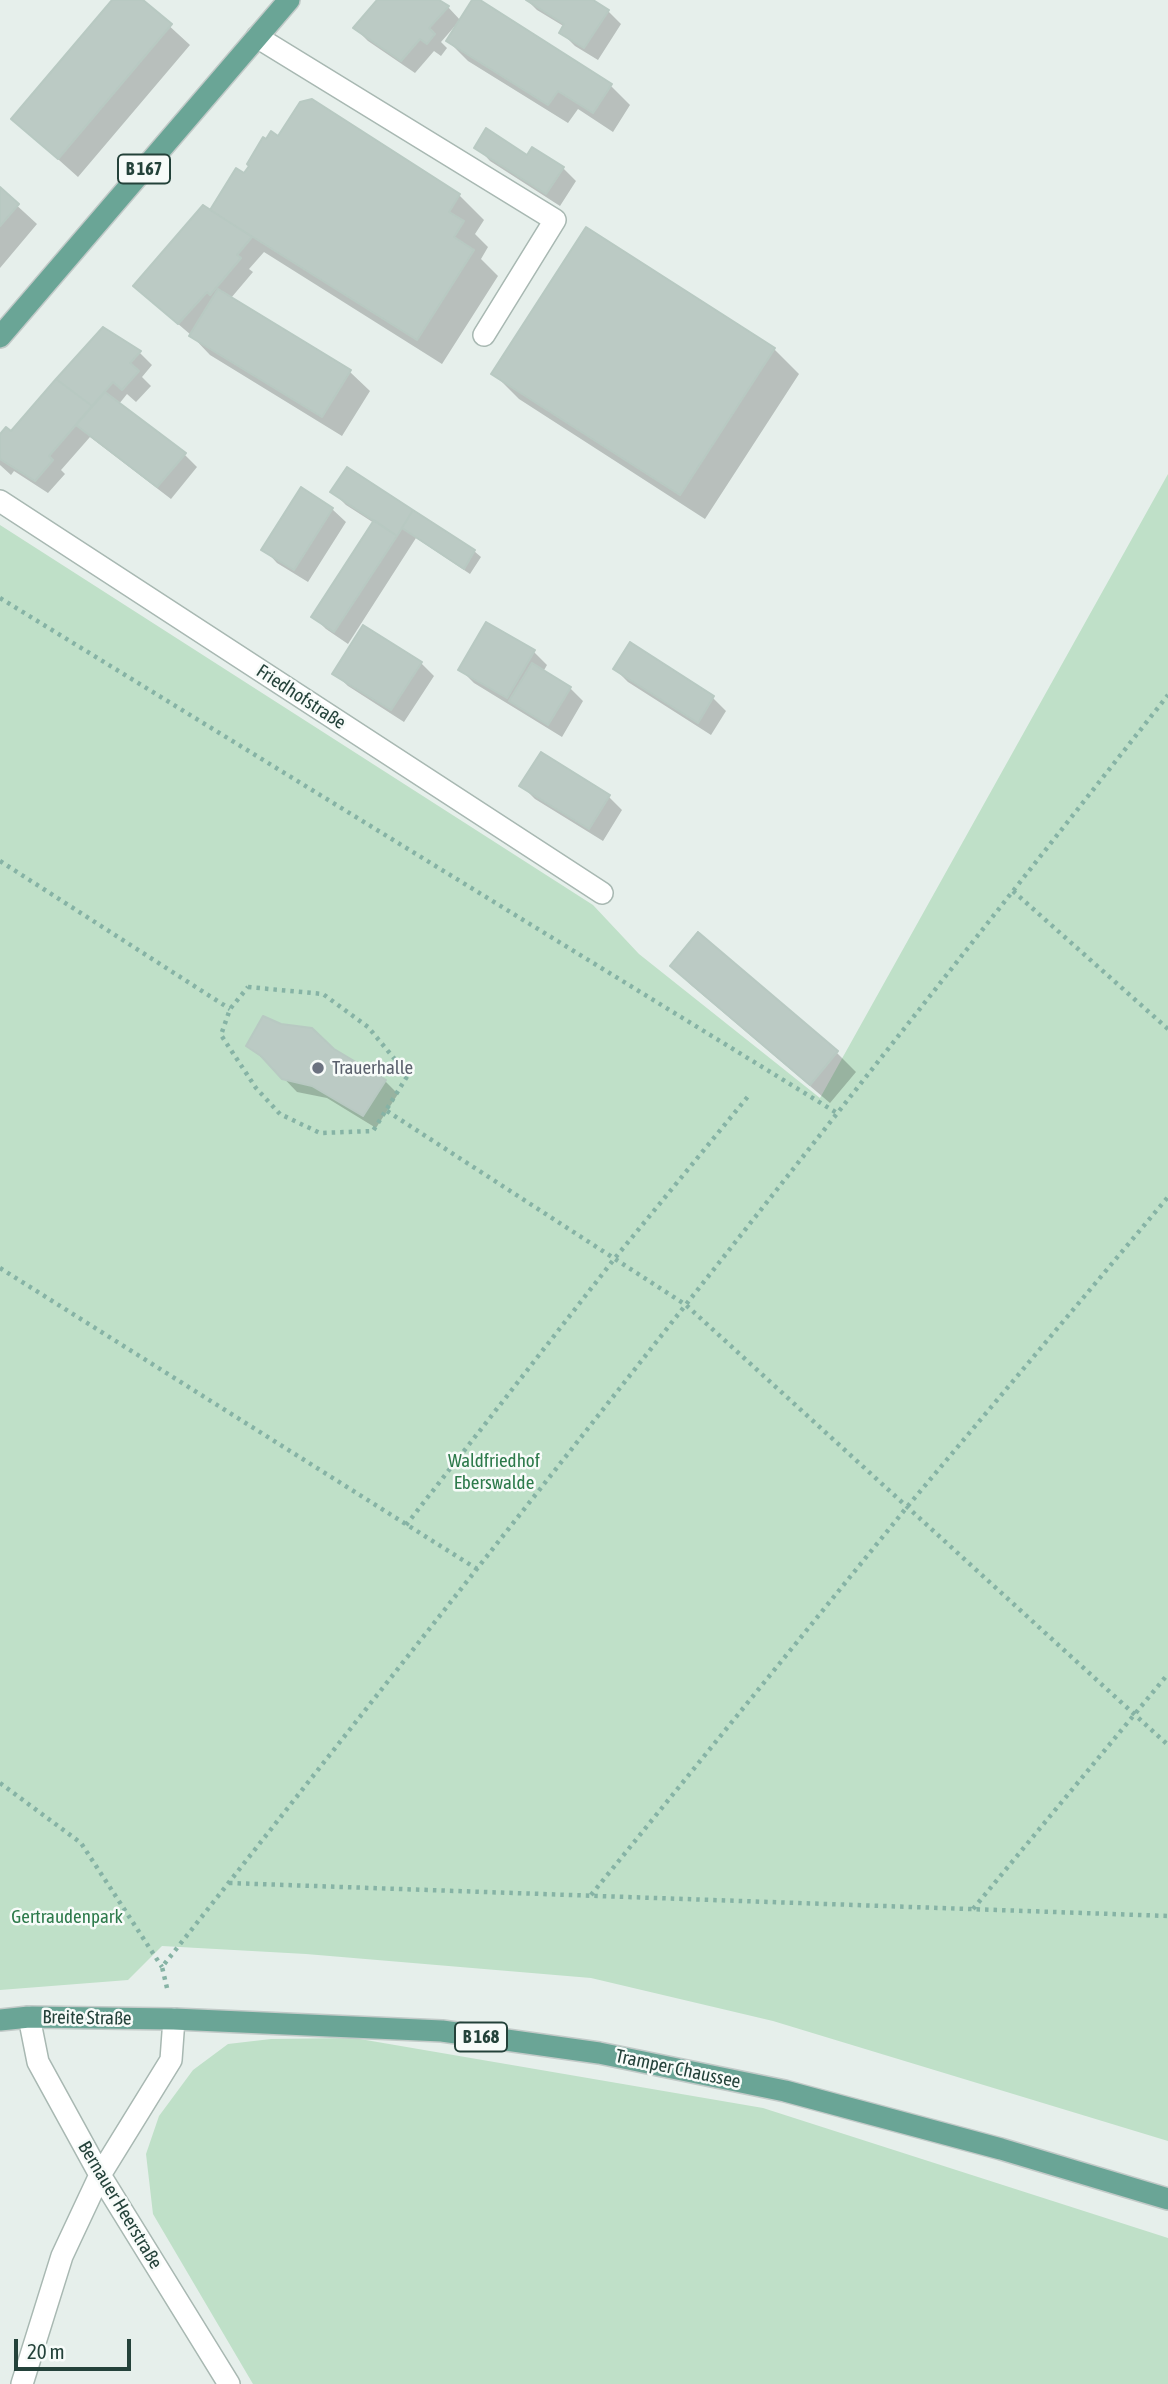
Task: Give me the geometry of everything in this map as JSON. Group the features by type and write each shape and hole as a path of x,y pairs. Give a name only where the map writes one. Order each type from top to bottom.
{"main road":[{"name":"B 167","path":"0,337 289,0"},
{"name":"Breite Straße","path":"0,2020 29,2017 174,2019"},
{"name":"Tramper Chaussee","path":"174,2019 442,2031 599,2053 785,2091 1001,2149 1168,2199"}],"street":[{"path":"257,37 555,220 484,335"},
{"name":"Friedhofstraße","path":"0,500 603,893"},
{"name":"Bernauer Heerstraße","path":"29,2017 38,2062 100,2175 229,2384"},
{"path":"22,2384 62,2256 100,2175 171,2060 174,2019"}],"path":[{"path":"0,598 838,1113"},
{"path":"162,1967 1168,695"},
{"path":"0,862 230,1009"},
{"path":"1013,891 1168,1029"},
{"path":"248,987 324,994 368,1027 408,1075 387,1111 373,1131 320,1133 280,1114 256,1088 221,1035 230,1009 248,987"},
{"path":"406,1525 615,1258 750,1094"},
{"path":"387,1111 686,1305 1168,1745"},
{"path":"590,1896 907,1507 1168,1197"},
{"path":"0,1268 477,1569"},
{"path":"973,1909 1168,1674"},
{"path":"0,1783 81,1843 162,1967 174,2019"},
{"path":"228,1883 1168,1916"}],"green space":[{"name":"Waldfriedhof Eberswalde","path":"1168,474 1168,2141 773,2021 591,1978 306,1954 162,1946 128,1980 0,1990 0,525 593,905 639,954 820,1098"},
{"path":"354,2038 763,2108 1168,2238 1168,2384 253,2384 153,2214 146,2154 159,2116 193,2070 228,2044 271,2039"}],"building":[{"path":"112,0 143,0 172,24 58,159 11,119"},
{"path":"377,0 439,0 449,6 429,28 435,34 427,44 420,39 401,61 353,28"},
{"path":"472,0 480,0 612,84 593,113 558,91 548,105 446,41"},
{"path":"526,0 593,0 609,10 584,48 559,33 564,24"},
{"path":"312,99 460,194 449,212 464,221 454,237 474,250 417,340 210,210 236,168 244,173 263,137 266,139 271,131 278,136 300,102"},
{"path":"486,128 527,155 532,147 564,167 546,194 474,148"},
{"path":"0,187 19,204 0,226"},
{"path":"203,205 252,237 237,255 241,258 210,295 207,292 178,324 133,286"},
{"path":"586,227 775,348 680,495 491,374"},
{"path":"218,289 351,370 322,417 189,336"},
{"path":"103,327 141,351 130,363 139,371 122,390 113,382 92,406 56,379"},
{"path":"56,379 92,406 49,456 53,460 35,481 0,459 0,434 6,427 11,431"},
{"path":"105,392 186,453 157,487 76,425"},
{"path":"347,467 413,510 397,536 330,492"},
{"path":"301,487 333,508 294,570 261,550"},
{"path":"413,510 475,550 464,569 402,528"},
{"path":"374,520 397,536 334,632 311,617"},
{"path":"486,622 535,650 507,698 458,670"},
{"path":"363,625 422,662 391,710 332,674"},
{"path":"630,642 714,696 698,723 613,669"},
{"path":"532,663 571,687 548,725 509,701"},
{"path":"541,752 610,795 589,829 519,786"},
{"path":"698,932 838,1051 810,1085 670,966"},
{"name":"Trauerhalle","path":"263,1016 281,1024 312,1028 334,1049 386,1080 363,1116 312,1086 282,1079 261,1056 246,1046"}],"place":[{"name":"Trauerhalle","path":"318,1068"}],"park label":[{"name":"Gertraudenpark","path":"67,1917"}]}
